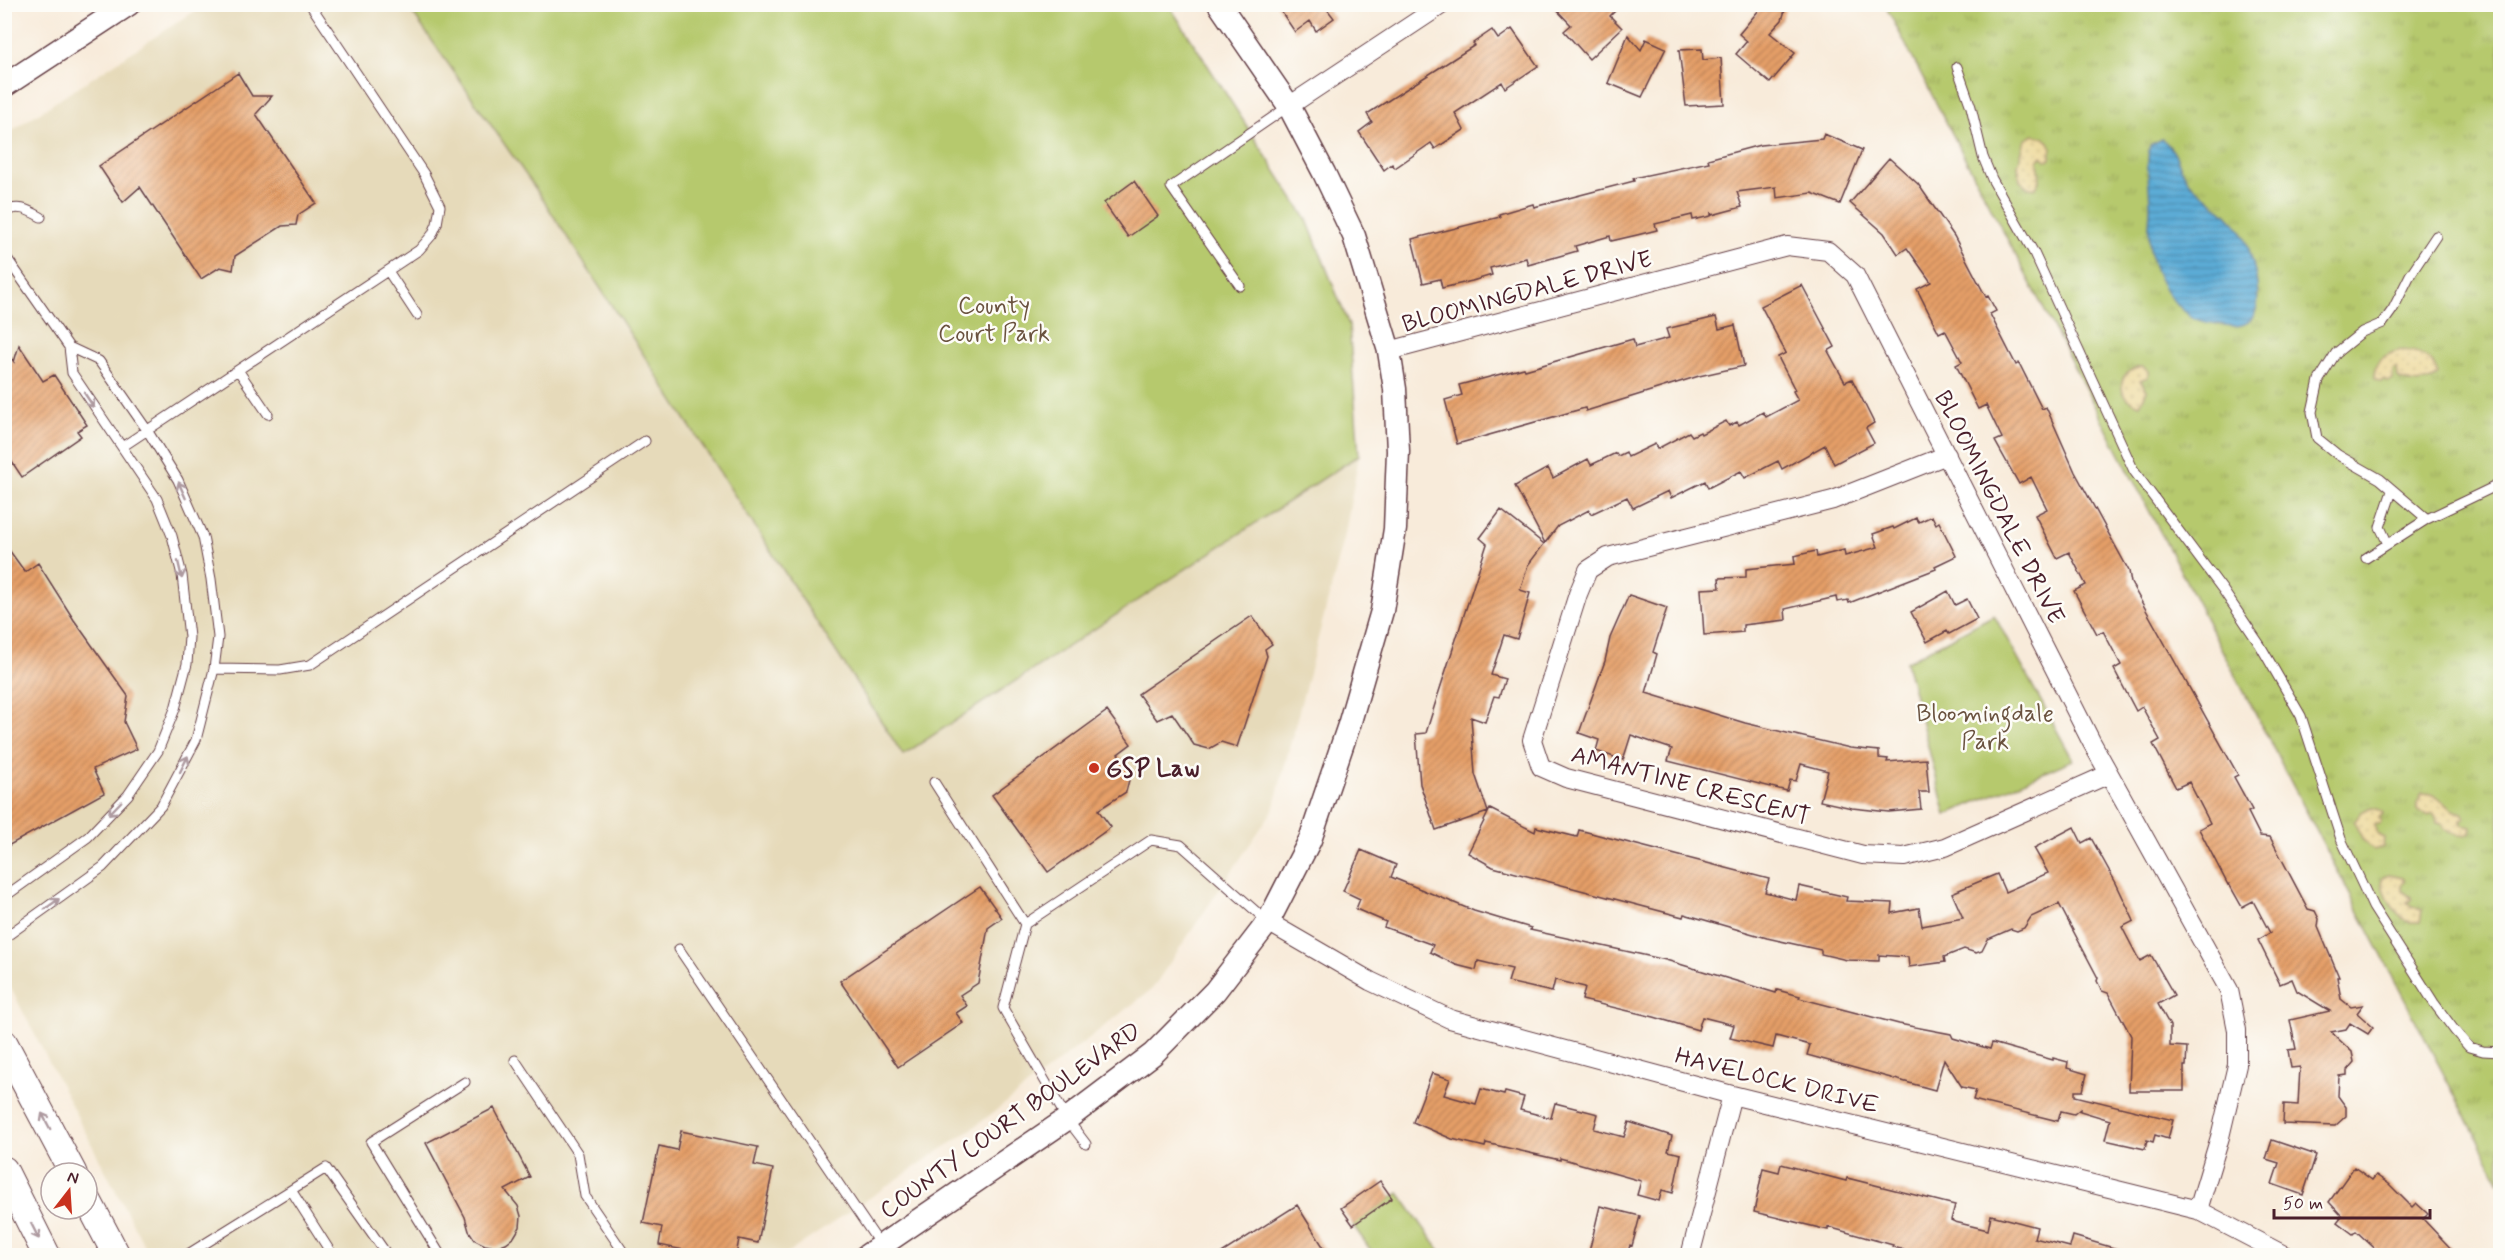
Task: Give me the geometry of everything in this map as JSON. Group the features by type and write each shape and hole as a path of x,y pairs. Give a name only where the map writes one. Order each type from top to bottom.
{"main road":[{"path":"4,1043 67,1161"},
{"path":"4,1170 48,1256"},
{"path":"99,1221 117,1256"}],"street":[{"path":"4,86 129,4"},
{"name":"COUNTY COURT BOULEVARD","path":"878,1252 1067,1119 1153,1054 1215,992 1268,922 1310,840 1349,725 1382,610 1395,529 1398,451 1395,389 1389,351 1354,236 1289,106 1219,4"},
{"path":"1289,106 1443,4"},
{"name":"BLOOMINGDALE DRIVE","path":"1389,351 1787,246 1828,251 1856,275 2109,774 2229,990 2236,1030 2237,1065 2220,1137 2198,1210"},
{"name":"AMANTINE CRESCENT","path":"1947,455 1833,501 1608,557 1588,570 1578,594 1532,740 1541,767 1566,778 1863,855 1904,857 1945,847 2109,774"},
{"name":"HAVELOCK DRIVE","path":"1268,922 1370,981 1450,1019 1732,1095 2198,1210 2286,1256"},
{"path":"1690,1256 1732,1095"}],"lane":[{"path":"122,447 418,250 432,235 437,224 440,206 424,174 310,4"},
{"path":"1958,67 1971,107 1983,157 1992,179 2034,253 2046,285 2134,471 2223,590 2260,645 2301,716 2340,839 2373,907 2434,1003 2469,1047 2500,1052"},
{"path":"1239,286 1171,187 1289,106"},
{"path":"4,212 12,207 26,209 41,217"},
{"path":"2427,519 2380,480 2338,455 2317,438 2312,412 2319,380 2336,353 2362,332 2383,322 2436,236"},
{"path":"4,254 69,346 99,361 147,430 178,480 203,537 218,637 214,669 196,740 161,806 103,867 4,938"},
{"path":"388,271 417,315"},
{"path":"4,897 88,837 128,795 158,751 175,709 187,664 189,637 183,585 172,536 158,499 72,374 69,346"},
{"path":"238,370 268,414"},
{"path":"214,669 280,670 310,665 645,441"},
{"path":"2366,558 2427,519 2500,484"},
{"path":"2388,544 2380,527 2392,490"},
{"path":"934,782 1024,924"},
{"path":"1086,1144 1067,1119 1003,1008 1024,924 1151,840 1181,845 1268,922"},
{"path":"679,949 878,1252"},
{"path":"515,1060 579,1154 585,1197 626,1256"},
{"path":"441,1256 371,1142 465,1082"},
{"path":"185,1256 326,1168 388,1256"},
{"path":"291,1190 333,1256"}],"shaded area":[{"path":"204,5 407,5 540,195 903,755 1359,455 1344,539 1273,810 1152,989 976,1126 785,1255 149,1255 5,977 5,135"}],"green space":[{"name":"County Court Park","path":"407,5 1169,5 1307,220 1349,325 1359,455 903,755 540,195"},
{"path":"1885,5 2500,5 2500,1182"},
{"name":"Bloomingdale Park","path":"1994,615 2073,760 1946,815 1906,662"},
{"path":"1399,1193 1443,1255 1374,1255 1353,1225"}],"sand":[{"path":"2034,135 2043,137 2052,148 2050,159 2046,160 2042,156 2038,161 2040,180 2036,188 2029,188 2020,181 2018,165 2025,140"},
{"path":"2399,350 2412,351 2428,358 2438,374 2430,381 2414,383 2398,378 2397,368 2393,370 2393,379 2388,382 2384,379 2381,382 2374,379 2378,363 2388,354"},
{"path":"2143,367 2148,371 2148,377 2140,380 2147,390 2140,405 2126,396 2122,384 2127,373"},
{"path":"2422,794 2434,795 2452,810 2462,813 2466,818 2460,821 2461,825 2471,827 2470,833 2453,834 2444,828 2443,824 2437,823 2433,813 2428,815 2417,811 2417,803"},
{"path":"2372,808 2383,813 2379,818 2380,824 2374,826 2379,835 2384,838 2383,847 2374,850 2363,840 2354,822 2361,813"},
{"path":"2389,875 2403,878 2405,881 2402,891 2411,897 2411,900 2407,902 2411,907 2422,910 2420,922 2408,922 2390,903 2382,884 2382,878"}],"water":[{"path":"2162,139 2172,150 2186,177 2230,217 2245,239 2256,274 2258,300 2252,318 2245,324 2237,326 2195,319 2174,302 2156,271 2150,248 2148,161 2150,145"}],"building":[{"path":"1276,4 1333,4 1327,9 1334,18 1316,31 1310,21 1295,32"},
{"path":"1551,4 1622,4 1610,16 1622,28 1589,59 1564,31 1571,25"},
{"path":"1764,4 1787,4 1782,20 1770,33 1795,53 1770,83 1736,54 1747,41 1739,34"},
{"path":"1512,29 1538,66 1505,88 1502,82 1455,113 1464,130 1435,149 1431,143 1395,168 1392,164 1384,170 1359,132 1372,122 1367,114 1475,45 1473,43 1492,30 1498,39"},
{"path":"1628,35 1641,50 1646,39 1666,48 1642,97 1608,83"},
{"path":"1702,49 1703,60 1721,58 1724,104 1686,106 1679,50"},
{"path":"238,73 252,96 272,96 256,114 316,203 298,215 296,225 282,226 235,256 233,270 220,267 201,279 140,187 123,202 99,166"},
{"path":"1824,134 1862,150 1840,204 1812,193 1777,198 1776,187 1737,192 1742,207 1712,215 1711,212 1711,216 1693,220 1692,215 1655,224 1657,230 1611,241 1610,236 1575,246 1577,251 1528,265 1526,258 1490,268 1492,275 1442,288 1440,279 1423,283 1412,239 1500,217 1499,214 1533,204 1534,207 1634,181 1633,178 1709,162 1708,159 1760,145 1822,139"},
{"path":"1889,158 1918,184 1954,236 1986,297 1988,296 1996,311 1990,314 2016,365 2019,363 2042,409 2046,407 2075,472 2129,571 2131,583 2238,775 2234,777 2252,810 2248,812 2260,836 2270,837 2308,909 2315,911 2319,919 2318,927 2339,977 2337,977 2341,999 2351,1007 2363,1005 2357,1013 2373,1027 2368,1034 2350,1023 2346,1029 2331,1032 2352,1052 2354,1062 2347,1070 2347,1075 2339,1076 2338,1096 2346,1107 2346,1116 2335,1126 2283,1124 2284,1104 2298,1105 2300,1067 2291,1068 2288,1050 2296,1049 2290,1020 2330,1011 2297,991 2292,979 2280,984 2258,940 2270,933 2253,901 2242,907 2228,885 2199,829 2210,823 2189,782 2176,788 2153,744 2160,740 2142,707 2136,711 2114,669 2121,665 2103,631 2097,634 2074,591 2086,585 2069,552 2057,558 2035,515 2047,509 2031,477 2019,484 1995,441 2002,438 1986,405 1978,409 1956,365 1962,362 1945,330 1939,333 1917,289 1931,282 1907,248 1898,254 1884,233 1850,203"},
{"path":"1134,181 1158,216 1128,237 1104,203"},
{"path":"1802,285 1835,347 1828,351 1845,382 1852,379 1874,423 1866,428 1874,443 1834,464 1825,445 1782,469 1778,461 1745,478 1741,471 1708,488 1705,481 1671,498 1668,491 1633,508 1627,497 1591,514 1589,510 1558,526 1545,543 1515,486 1548,468 1553,478 1588,459 1591,465 1616,453 1618,456 1626,452 1628,457 1655,444 1657,449 1689,432 1692,436 1700,432 1701,434 1726,421 1729,426 1737,422 1739,425 1763,412 1766,417 1798,400 1778,357 1786,353 1761,306"},
{"path":"1716,317 1719,329 1735,325 1744,366 1699,376 1586,411 1585,408 1457,444 1445,400 1462,395 1459,385 1524,368 1525,370 1633,339 1635,347 1669,338 1666,329"},
{"path":"19,345 43,381 54,375 87,425 77,431 81,436 22,477 4,450 4,348 14,362"},
{"path":"1501,510 1544,544 1528,565 1520,590 1530,593 1517,639 1504,635 1491,675 1505,679 1499,697 1494,696 1485,722 1471,717 1475,774 1488,812 1436,830 1420,784 1416,734 1426,733 1487,544 1480,538"},
{"path":"1932,516 1936,524 1939,522 1956,556 1935,566 1936,569 1849,603 1848,600 1837,602 1836,597 1785,609 1786,620 1743,625 1743,632 1704,635 1701,589 1720,588 1719,578 1746,577 1746,569 1795,564 1794,556 1816,551 1817,557 1844,550 1845,556 1878,547 1873,534 1893,527 1894,529 1916,518 1919,522"},
{"path":"4,543 25,572 38,563 74,620 128,696 124,722 137,749 93,769 104,793 4,848"},
{"path":"1948,591 1955,605 1967,599 1977,619 1949,634 1947,631 1927,642 1911,612"},
{"path":"1629,595 1667,608 1653,652 1657,654 1646,693 1745,723 1850,748 1879,751 1879,758 1888,759 1887,762 1926,759 1929,792 1919,792 1921,809 1889,812 1852,808 1820,801 1828,771 1801,764 1796,781 1790,780 1787,791 1668,761 1672,749 1631,735 1623,760 1596,751 1599,740 1579,733 1605,661 1610,638"},
{"path":"1252,616 1272,644 1265,649 1267,656 1237,747 1221,742 1209,749 1194,745 1172,713 1157,720 1138,694"},
{"path":"1107,711 1131,744 1118,754 1131,772 1126,792 1098,810 1111,827 1048,872 992,795"},
{"path":"1490,809 1535,832 1536,827 1577,837 1579,830 1769,879 1765,892 1796,900 1799,886 1847,897 1846,901 1893,903 1892,913 1919,908 1922,926 1963,918 1952,893 1997,874 2005,892 2048,873 2034,848 2074,827 2082,843 2091,838 2116,883 2134,921 2122,927 2137,956 2140,961 2151,955 2174,995 2158,1004 2170,1026 2170,1046 2187,1047 2184,1091 2129,1091 2131,1036 2108,993 2102,991 2097,981 2098,978 2059,904 2031,917 2024,928 2017,931 2011,929 1988,939 1982,951 1976,953 1964,949 1944,957 1945,962 1909,967 1908,957 1879,955 1879,961 1847,960 1821,954 1821,950 1767,938 1684,914 1683,917 1493,867 1468,853"},
{"path":"1361,850 1396,865 1391,877 1474,911 1531,928 1530,930 1666,960 1776,993 1777,990 1800,996 1799,998 1899,1024 1951,1034 1953,1038 1990,1049 1992,1043 2068,1062 2067,1068 2087,1074 2083,1091 2075,1091 2075,1096 2173,1120 2168,1139 2155,1135 2153,1142 2147,1140 2145,1149 2105,1140 2110,1120 2080,1111 2080,1109 2074,1114 2061,1111 2058,1121 1973,1100 1976,1090 1962,1087 1944,1059 1935,1090 1807,1055 1810,1045 1776,1036 1773,1048 1730,1038 1734,1025 1702,1017 1698,1030 1582,1000 1585,987 1555,980 1552,992 1508,982 1512,969 1478,961 1476,970 1456,965 1430,952 1433,945 1384,927 1386,922 1356,909 1360,899 1343,891"},
{"path":"980,887 1002,918 988,928 978,983 960,995 967,1006 956,1013 963,1023 898,1067 840,981"},
{"path":"1432,1073 1450,1079 1444,1095 1476,1104 1481,1089 1504,1095 1505,1092 1524,1097 1520,1110 1551,1118 1555,1103 1598,1114 1594,1129 1624,1137 1629,1122 1672,1136 1668,1151 1681,1154 1673,1193 1662,1190 1659,1201 1637,1195 1641,1181 1560,1158 1560,1160 1486,1143 1485,1147 1452,1139 1413,1122"},
{"path":"494,1108 530,1177 505,1190 518,1206 521,1216 520,1227 514,1237 496,1247 475,1240 426,1143"},
{"path":"681,1131 758,1147 754,1165 773,1169 758,1243 739,1239 736,1256 713,1256 659,1245 662,1227 643,1223 659,1146 677,1150"},
{"path":"2272,1140 2316,1155 2303,1195 2272,1184 2279,1163 2266,1159"},
{"path":"1781,1164 1955,1205 1951,1220 1955,1222 1988,1230 1991,1215 2037,1227 2034,1238 2070,1247 2073,1236 2124,1251 2123,1256 1934,1256 1892,1247 1893,1245 1828,1227 1828,1230 1754,1212 1763,1168 1779,1172"},
{"path":"2354,1167 2372,1180 2376,1175 2389,1184 2412,1207 2416,1203 2428,1214 2423,1219 2458,1256 2383,1256 2356,1231 2353,1234 2337,1222 2342,1216 2329,1202"},
{"path":"1380,1181 1392,1198 1353,1225 1341,1208"},
{"path":"1297,1205 1329,1256 1217,1256"},
{"path":"1600,1206 1640,1216 1627,1256 1588,1256"}],"place":[{"name":"GSP Law","path":"1094,768"}]}
